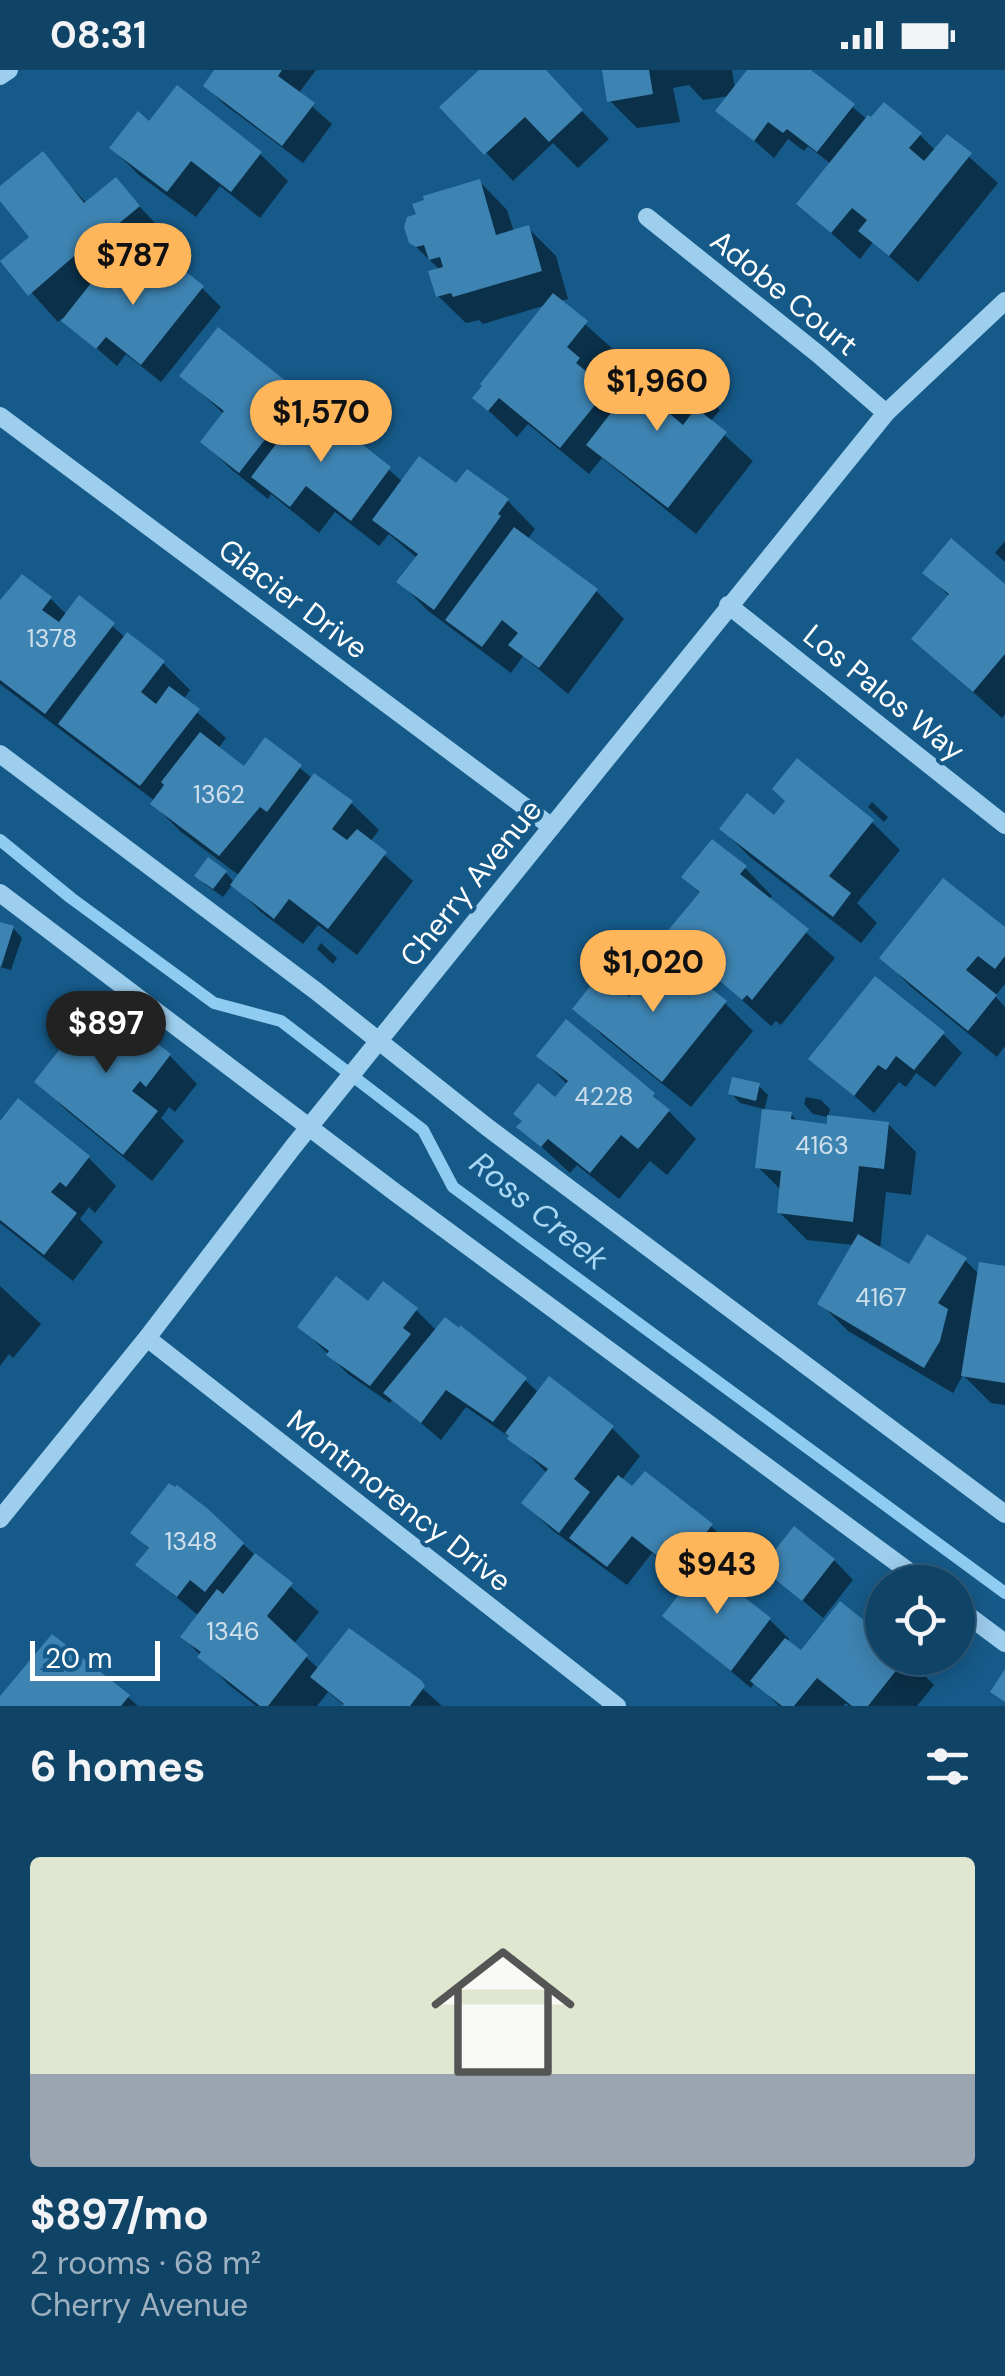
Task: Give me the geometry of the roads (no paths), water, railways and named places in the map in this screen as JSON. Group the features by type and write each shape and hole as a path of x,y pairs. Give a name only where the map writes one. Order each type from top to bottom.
{"street":[{"path":"0,76 8,70"},
{"name":"Adobe Court","path":"646,216 818,354 886,414"},
{"name":"Cherry Avenue","path":"0,1519 728,605 886,414 1005,301"},
{"name":"Glacier Drive","path":"0,416 552,827"},
{"name":"Los Palos Way","path":"728,605 1005,825"},
{"path":"0,754 374,1048 487,1127 1005,1514"},
{"path":"0,894 396,1193 900,1565"},
{"name":"Montmorency Drive","path":"147,1338 617,1706"},
{"path":"975,1621 1005,1643"}],"waterway":[{"name":"Ross Creek","path":"0,840 71,898 214,1003 281,1021 423,1130 453,1187 1005,1593"}]}
